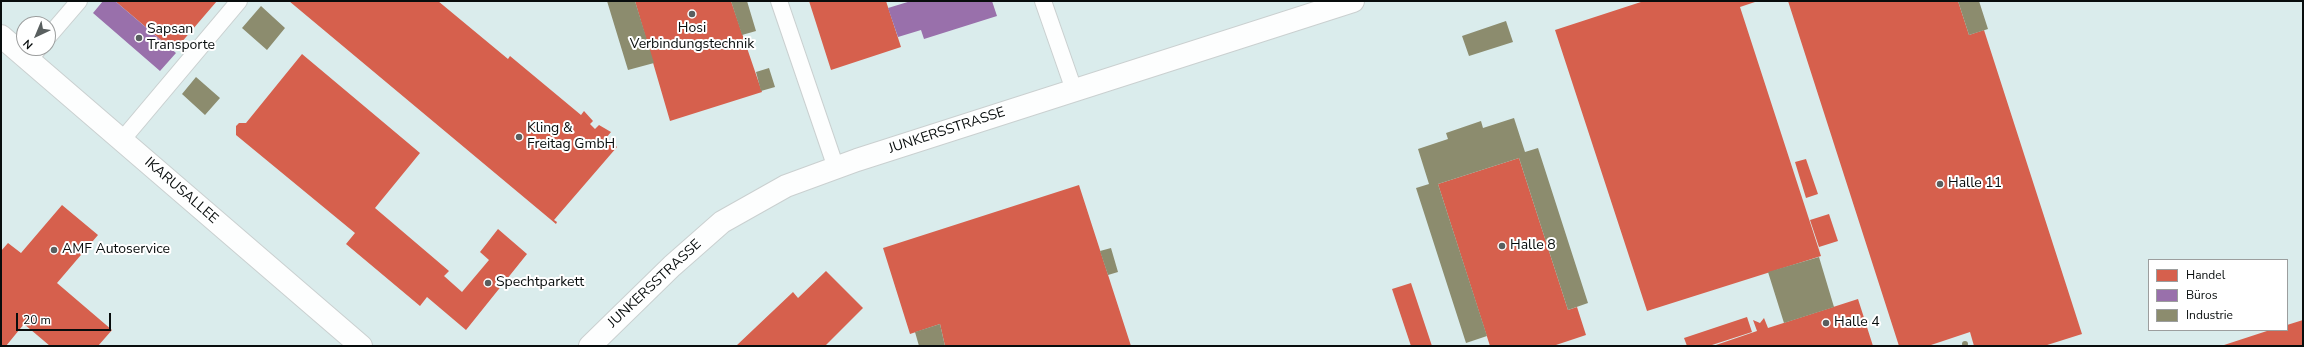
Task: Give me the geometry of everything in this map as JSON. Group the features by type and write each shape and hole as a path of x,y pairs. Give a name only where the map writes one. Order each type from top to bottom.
{"street":[{"name":"JUNKERSSTRASSE","path":"590,346 672,266 722,222 786,186 836,168 1074,90 1353,1"},
{"name":"IKARUSALLEE","path":"1,36 16,44"},
{"name":"IKARUSALLEE","path":"36,56 122,140 361,346"}],"lane":[{"path":"56,28 79,1"},
{"path":"122,140 239,1"},
{"path":"779,1 836,168"},
{"path":"1044,1 1074,90"}],"shaded area":[{"path":"1,1 2303,1 2303,346 1,346"}],"building: Handel":[{"path":"115,1 217,1 174,51"},
{"path":"289,1 438,1 508,59 510,56 581,115 584,111 593,121 590,124 595,129 599,125 611,132 606,138 617,147 554,220 557,222 556,224"},
{"path":"635,1 731,1 762,92 670,121"},
{"path":"809,1 886,1 901,47 831,70"},
{"path":"1644,1 1758,1 1740,7 1821,256 1647,311 1555,30"},
{"name":"Halle 11","path":"1788,1 1958,1 1969,35 1984,30 2082,334 2044,346 1974,346 1970,332 1928,346 1899,346"},
{"path":"302,54 420,153 375,208 449,271 444,276 462,292 489,260 480,252 498,229 527,254 466,330 427,297 420,306 346,244 355,233 236,135 236,126 239,123 246,123"},
{"name":"Halle 8","path":"1519,158 1568,310 1577,307 1586,335 1553,346 1490,346 1438,184"},
{"path":"1806,159 1818,194 1806,198 1795,162"},
{"path":"1079,185 1131,346 945,346 940,324 910,334 883,248"},
{"path":"62,205 98,235 57,283 112,330 98,346 50,346 24,324 6,346 1,346 1,251 8,243 21,253"},
{"path":"1829,214 1838,241 1819,247 1810,220"},
{"path":"826,271 863,308 825,346 736,346 793,292 798,298"},
{"path":"1411,283 1432,346 1411,346 1392,289"},
{"name":"Halle 4","path":"1858,299 1873,346 1713,346 1757,331 1753,320 1760,323 1764,318 1768,328"},
{"path":"1747,317 1752,332 1709,346 1687,346 1684,338"},
{"path":"2303,320 2303,346 2221,346 2267,331 2288,331 2288,325"}],"building: Büros":[{"path":"103,1 115,1 176,53 160,71 93,13"},
{"path":"911,1 992,1 997,16 924,39 921,30 898,37 888,8"}],"building: Industrie":[{"path":"607,1 635,1 654,63 628,70"},
{"path":"731,1 747,1 756,31 742,35"},
{"path":"1958,1 1979,1 1988,29 1969,35"},
{"path":"261,6 285,28 267,50 242,28"},
{"path":"1506,21 1513,42 1469,56 1462,36"},
{"path":"769,68 775,87 761,91 756,72"},
{"path":"196,77 220,98 205,115 182,94"},
{"path":"1514,118 1525,152 1538,148 1588,303 1568,310 1519,158 1438,184 1487,336 1466,343 1416,188 1429,184 1418,149 1448,139 1446,133 1481,121 1483,128"},
{"path":"1111,248 1118,272 1108,275 1100,251"},
{"path":"1819,257 1834,307 1784,323 1768,272"},
{"path":"940,324 945,346 919,346 915,332"},
{"path":"1965,341 1968,344 1965,347 1962,344"}],"place":[{"name":"Hosi Verbindungstechnik","path":"692,14"},
{"name":"Sapsan Transporte","path":"139,38"},
{"name":"Kling & Freitag GmbH","path":"519,137"},
{"name":"Halle 11","path":"1940,184"},
{"name":"Halle 8","path":"1502,246"},
{"name":"AMF Autoservice","path":"54,250"},
{"name":"Spechtparkett","path":"488,283"},
{"name":"Halle 4","path":"1826,323"}]}
